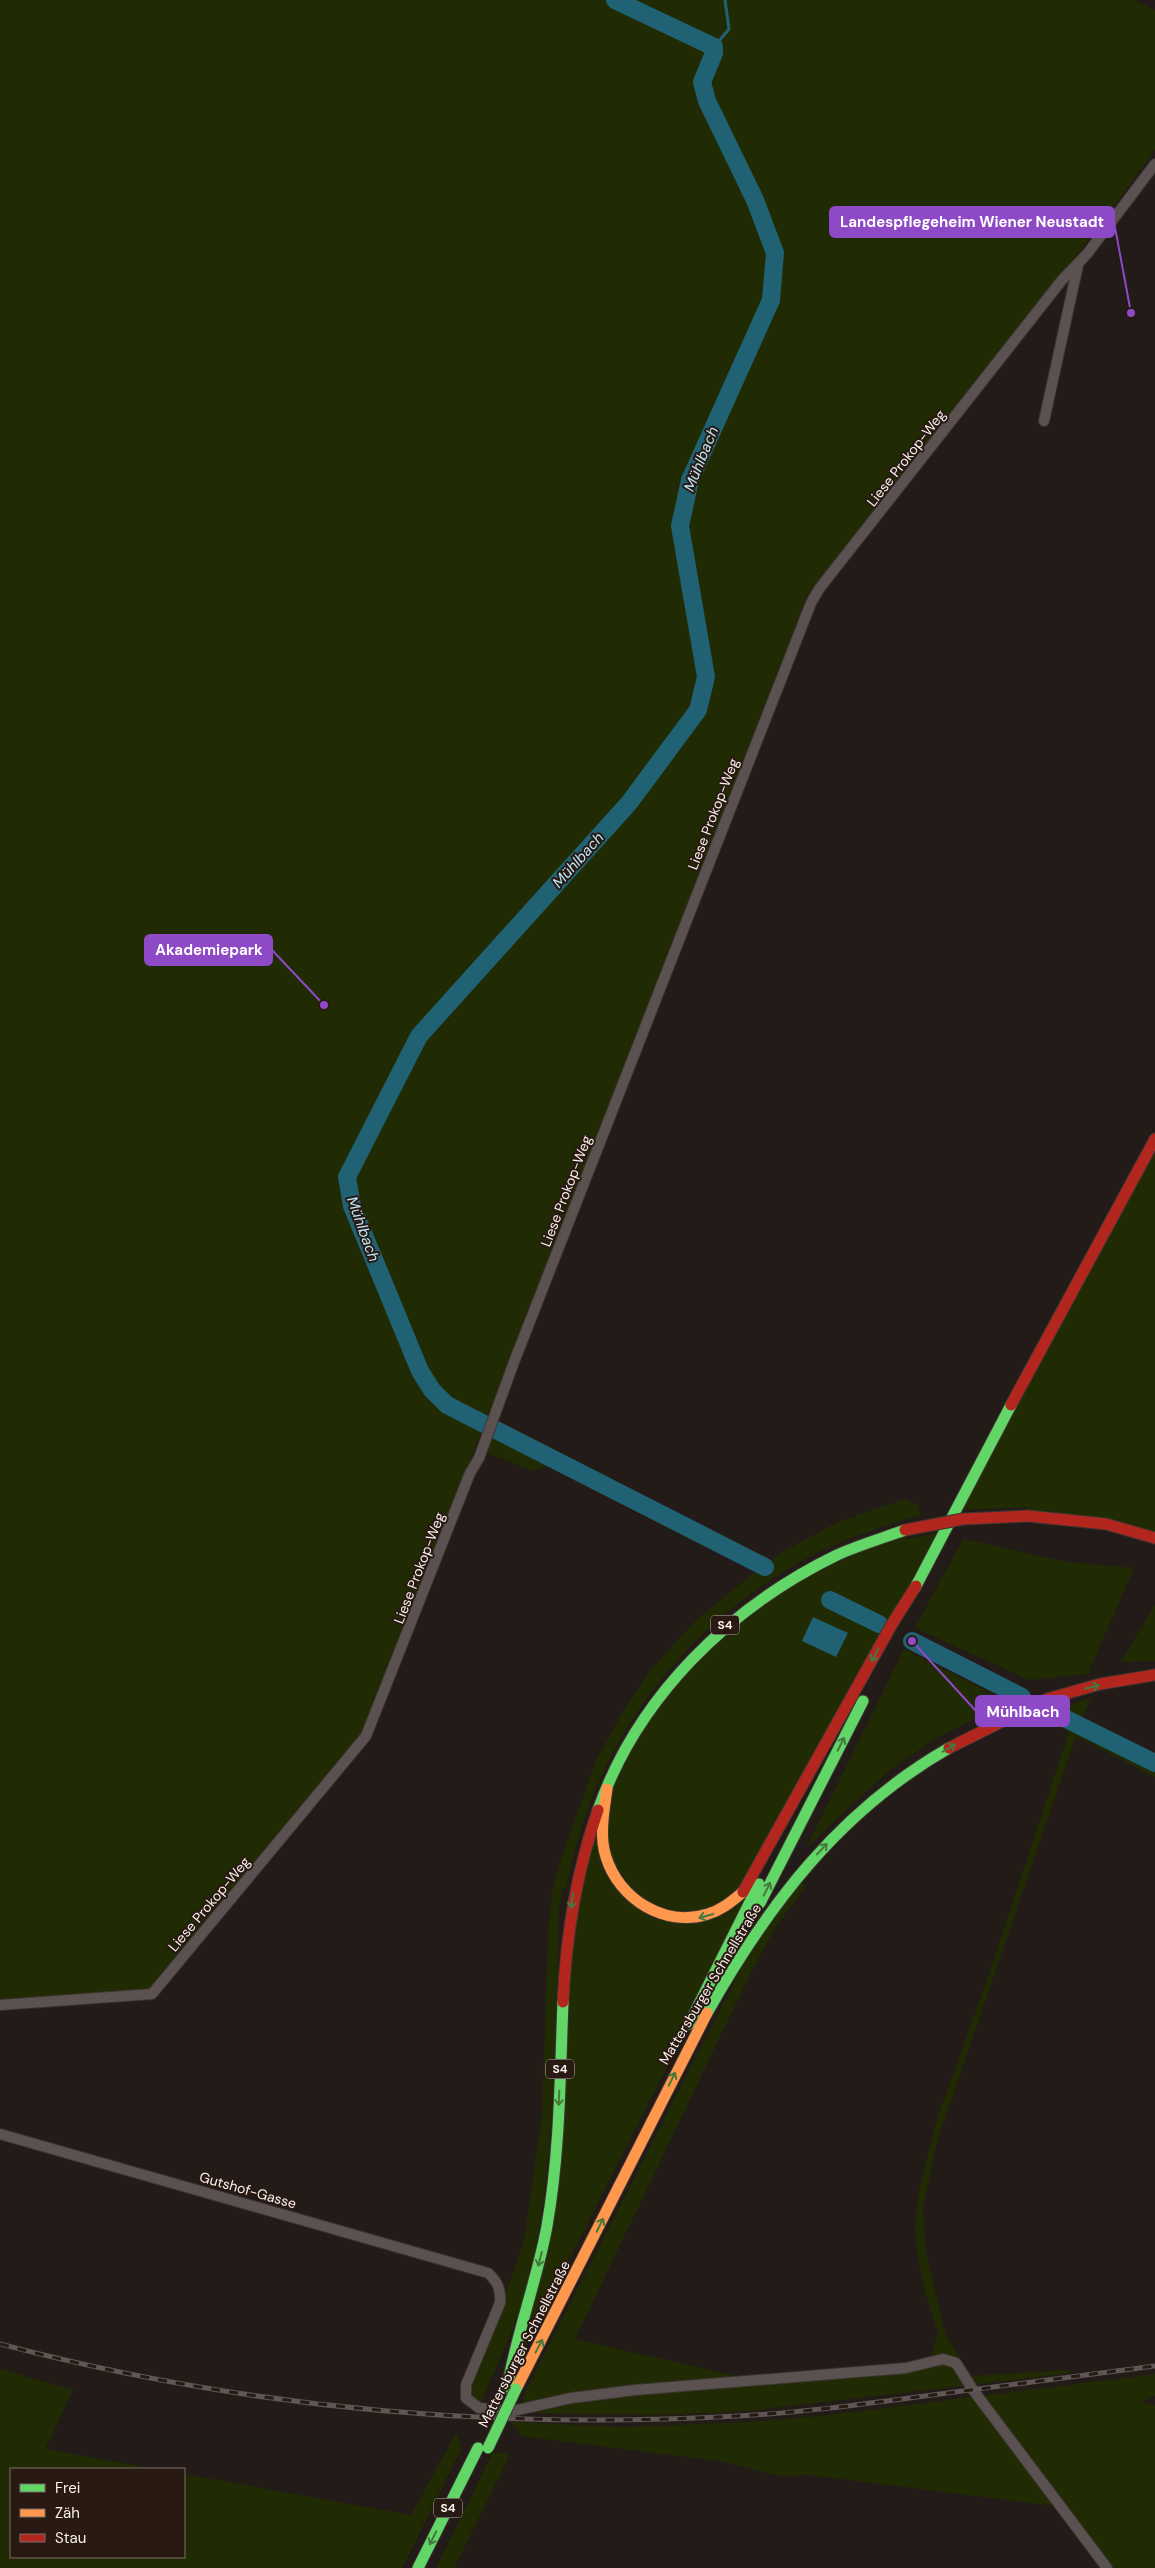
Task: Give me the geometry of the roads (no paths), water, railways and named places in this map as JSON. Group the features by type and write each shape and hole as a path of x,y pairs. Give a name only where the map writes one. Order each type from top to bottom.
{"highway":[{"path":"607,1789 604,1848 610,1866 624,1888 646,1907 670,1917 697,1918 719,1911 737,1899 751,1883 892,1624 907,1603 1045,1340 1155,1140"},
{"name":"Mattersburger Schnellstraße","path":"512,2389 513,2352 544,2242 553,2184 558,2126 563,1985 569,1923 578,1866 587,1833 625,1748 653,1704 679,1671 727,1624 766,1594 806,1570 852,1548 905,1530 962,1519 1028,1516 1106,1524 1155,1538"},
{"path":"690,2042 901,1628 907,1603"},
{"name":"Mattersburger Schnellstraße","path":"429,2568 512,2389 571,2284 690,2042 761,1924 796,1878 834,1837 882,1794 938,1754 997,1721 1045,1700 1094,1686 1155,1675"},
{"path":"512,2389 858,1687"},
{"name":"Mattersburger Schnellstraße","path":"418,2568 483,2448"}],"street":[{"name":"Liese Prokop-Weg","path":"0,2005 145,1996 156,1991 366,1736 487,1436 811,603 819,588 1062,280 1078,264 1155,164"},
{"name":"Liese Prokop-Weg","path":"1044,421 1078,264"},
{"name":"Gutshof-Gasse","path":"0,2134 488,2273 496,2280 501,2291 500,2303 466,2385 466,2398 479,2408 513,2411 580,2396 706,2383 906,2368 943,2359 956,2363 973,2390 1107,2568"}],"water":[{"path":"813,1617 848,1633 836,1657 802,1641"}],"waterway":[{"name":"Mühlbach","path":"615,0 714,47 714,53 702,82 707,101 755,200 775,253 771,300 690,480 680,526 706,677 698,710 629,803 419,1036 347,1177 352,1206 420,1371 432,1390 447,1405 765,1567"},
{"path":"714,47 729,29 725,0"},
{"name":"Mühlbach","path":"830,1600 879,1624"},
{"name":"Mühlbach","path":"912,1641 1022,1697"},
{"name":"Mühlbach","path":"1046,1709 1155,1763"}],"railway":[{"path":"0,2344 90,2366 182,2384 273,2398 366,2409 458,2416 551,2420 644,2420 782,2413 1155,2366"}],"place":[{"name":"Landespflegeheim Wiener Neustadt","path":"1131,313"},
{"name":"Akademiepark","path":"324,1005"},
{"name":"Mühlbach","path":"912,1641"}]}
